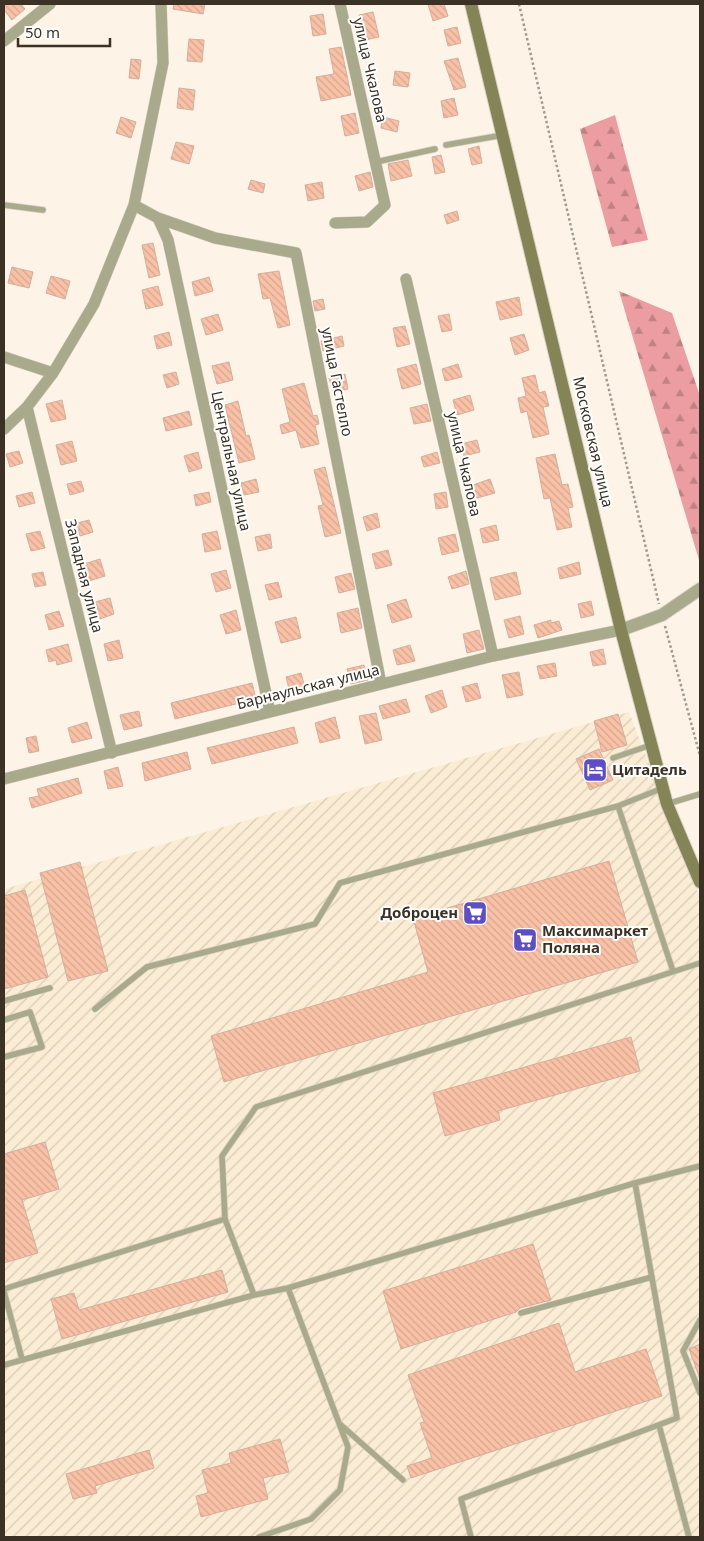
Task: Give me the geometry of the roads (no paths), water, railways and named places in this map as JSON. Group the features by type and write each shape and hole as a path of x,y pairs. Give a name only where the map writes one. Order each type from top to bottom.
{"main road":[{"name":"Московская улица","path":"471,4 621,630 667,804 700,882"}],"street":[{"path":"4,41 50,4"},
{"path":"4,429 27,407 53,373 94,304 134,205 163,63 161,4"},
{"name":"улица Чкалова","path":"335,223 367,222 385,205 340,4"},
{"name":"улица Гастелло","path":"134,205 158,218 215,238 296,253 381,684"},
{"name":"Центральная улица","path":"158,218 168,240 270,712"},
{"name":"улица Чкалова","path":"406,279 493,656"},
{"path":"4,357 53,373"},
{"name":"Западная улица","path":"27,407 112,753"},
{"path":"621,630 662,615 700,589"},
{"name":"Барнаульская улица","path":"4,779 493,656 621,630"}],"lane":[{"path":"446,146 503,135"},
{"path":"376,162 435,148"},
{"path":"4,205 43,210"},
{"path":"613,758 651,745"},
{"path":"95,1009 147,967 315,924 340,883 618,806 663,788"},
{"path":"667,804 700,794"},
{"path":"618,806 673,972"},
{"path":"254,1295 226,1219 222,1156 256,1107 700,963"},
{"path":"4,1001 50,988"},
{"path":"4,1020 30,1012 42,1047 4,1057"},
{"path":"4,1365 254,1295 288,1288 635,1183 700,1166"},
{"path":"471,1537 462,1499 677,1418 635,1183"},
{"path":"22,1359 4,1290 226,1219"},
{"path":"521,1313 652,1277"},
{"path":"260,1537 312,1519 340,1490 348,1447 288,1288"},
{"path":"700,1320 683,1351 700,1393"},
{"path":"339,1423 403,1480"},
{"path":"659,1425 689,1537"}],"place":[{"name":"Цитадель","path":"595,770"},
{"name":"Доброцен","path":"475,913"},
{"name":"Максимаркет Поляна","path":"525,940"}]}
